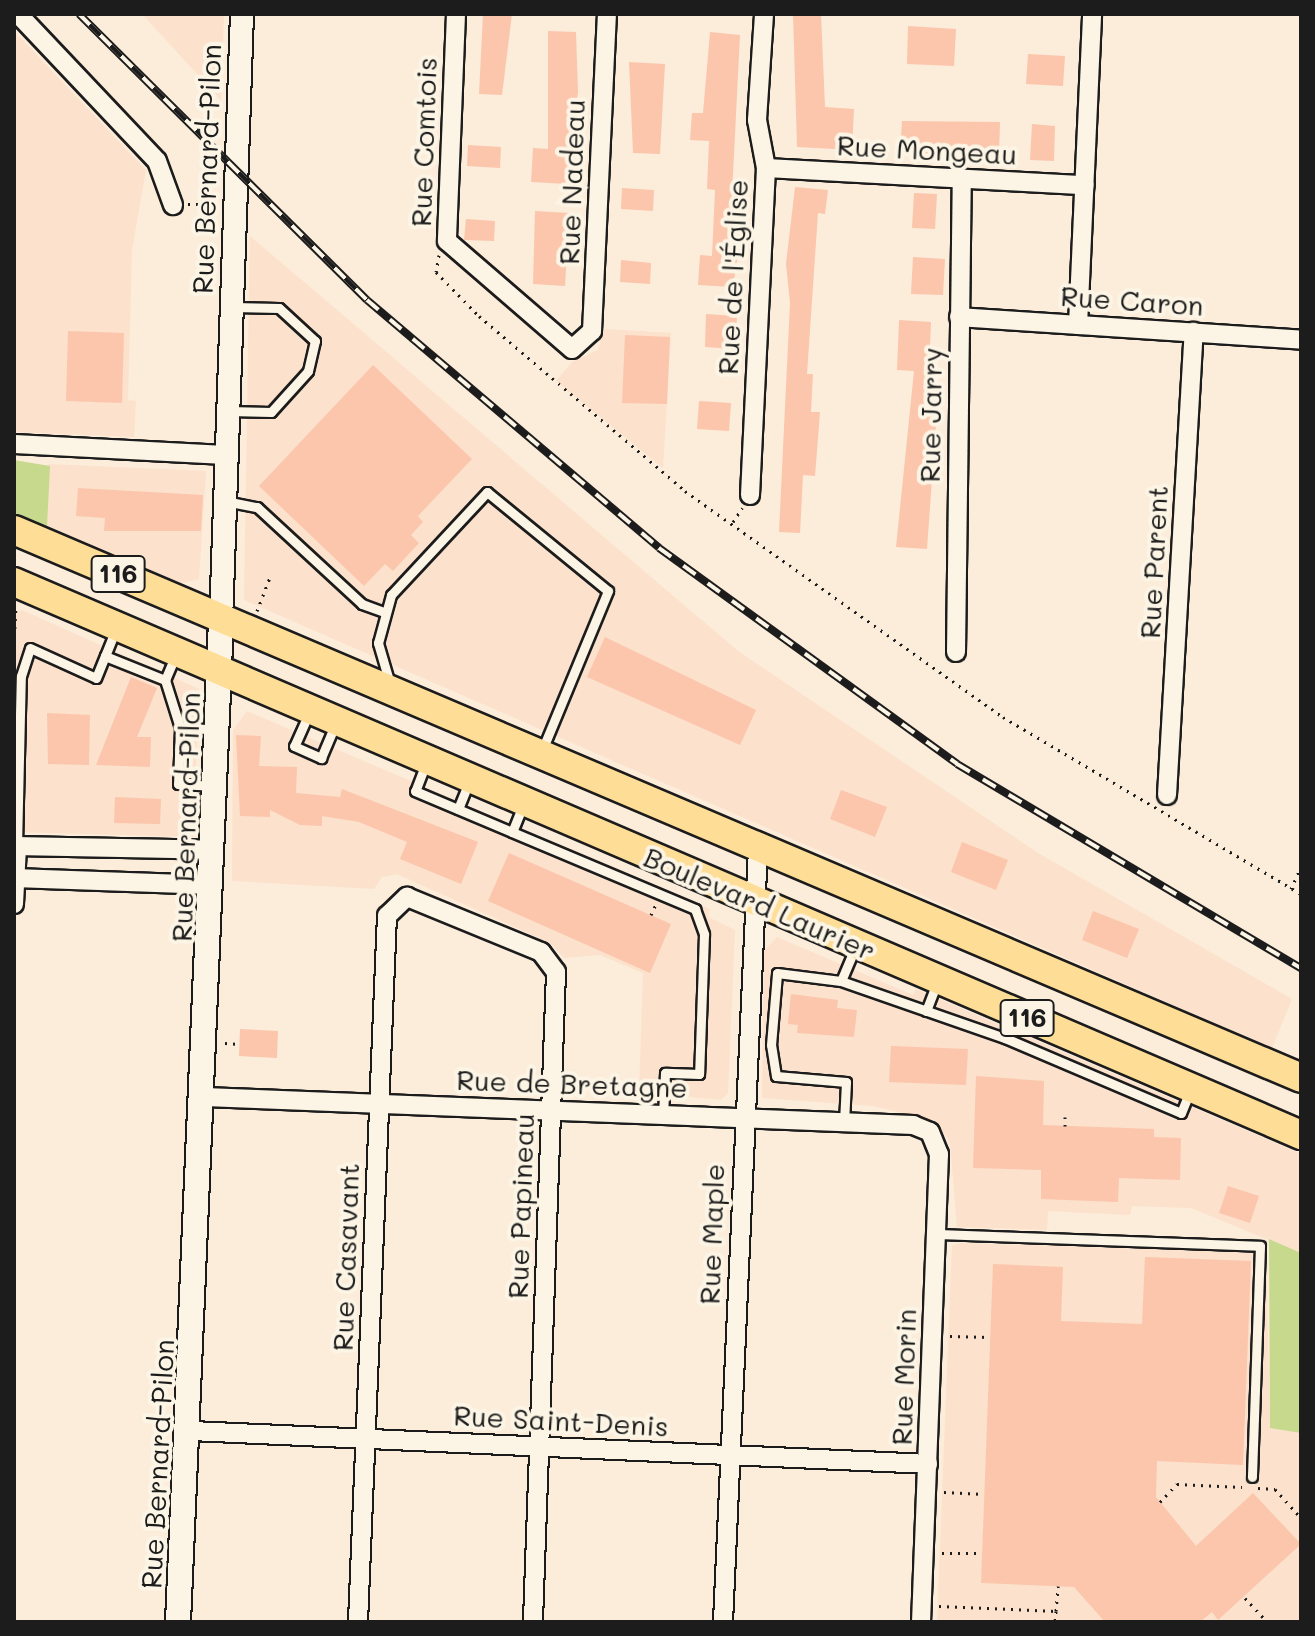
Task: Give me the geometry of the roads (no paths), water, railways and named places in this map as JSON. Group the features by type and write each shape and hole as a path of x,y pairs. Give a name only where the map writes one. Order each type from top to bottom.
{"main road":[{"name":"116","path":"14,530 221,621"},
{"name":"116","path":"14,582 220,670"},
{"name":"Rue Bernard-Pilon","path":"178,1622 191,1431 221,621"},
{"name":"Boulevard Laurier","path":"221,621 1301,1078"},
{"name":"Boulevard Laurier","path":"220,670 939,980 1010,1025 1083,1057 1191,1088 1301,1135"}],"street":[{"path":"18,14 157,161 173,205"},
{"name":"Rue Bernard-Pilon","path":"221,621 242,14"},
{"name":"Rue Comtois","path":"456,14 447,241 560,344 581,347"},
{"name":"Rue Nadeau","path":"581,347 594,319 607,14"},
{"name":"Rue de l'Église","path":"750,495 766,168 757,120 764,14"},
{"path":"1078,325 1092,14"},
{"name":"Rue Mongeau","path":"766,168 1085,185"},
{"name":"Rue Jarry","path":"956,652 962,179"},
{"name":"Rue Caron","path":"959,317 1301,340"},
{"name":"Rue Parent","path":"1167,795 1194,332"},
{"path":"14,444 226,455"},
{"path":"14,904 16,846 214,850"},
{"name":"Rue Maple","path":"723,1622 743,1117 758,848"},
{"path":"15,878 213,885"},
{"name":"Rue Casavant","path":"358,1622 387,916 398,899"},
{"name":"Rue Papineau","path":"398,899 420,900 553,963 551,1111 533,1622"},
{"name":"Rue de Bretagne","path":"205,1097 844,1122 918,1126 933,1135"},
{"name":"Rue Morin","path":"921,1622 936,1234 933,1135"},
{"name":"Rue Saint-Denis","path":"191,1431 928,1464"}],"lane":[{"path":"228,411 271,412 308,371 315,341 279,308 231,307"},
{"path":"394,694 378,652 384,612 404,577 487,492 608,591 539,755"},
{"path":"225,501 257,507 362,604 384,612"},
{"path":"16,846 23,660 30,648 96,678 118,626"},
{"path":"177,652 165,680 180,728 178,784 216,786"},
{"path":"105,656 165,680"},
{"path":"310,710 294,746 321,758 337,721"},
{"path":"180,728 218,730"},
{"path":"428,760 415,791 695,909 704,934 699,1074 665,1073 663,1115"},
{"path":"458,809 470,779"},
{"path":"512,832 524,802"},
{"path":"841,981 856,945"},
{"path":"844,1122 846,1082 776,1076 771,1045 777,973 841,981 926,1011 1010,1025"},
{"path":"926,1011 939,980"},
{"path":"936,1234 1260,1246 1252,1477"}],"railway":[{"path":"79,14 367,300 659,548 957,764 1301,968"}]}
